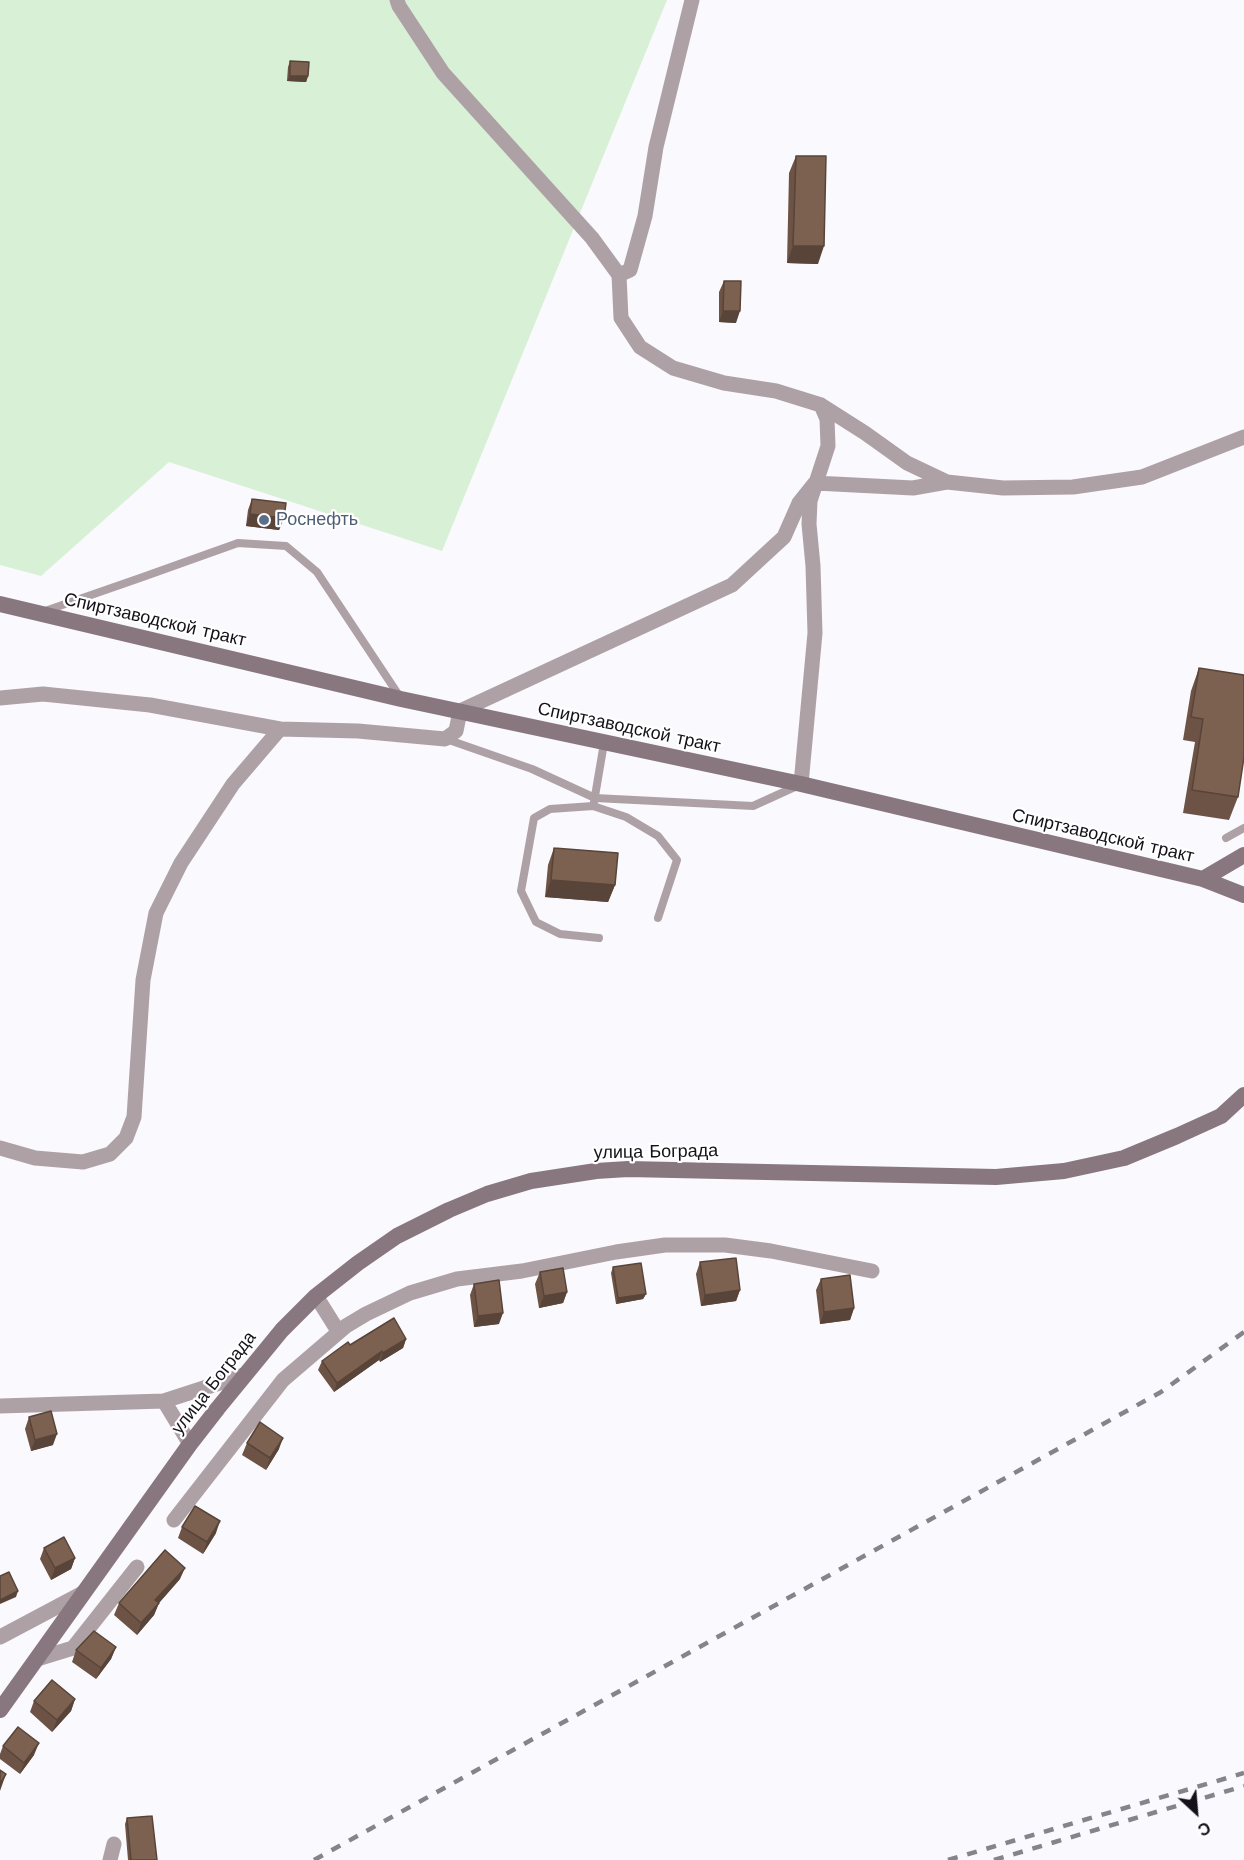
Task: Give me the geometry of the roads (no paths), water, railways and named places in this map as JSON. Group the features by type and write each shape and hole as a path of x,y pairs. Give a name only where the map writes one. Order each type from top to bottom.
{"main road":[{"name":"Спиртзаводской тракт","path":"0,604 401,699 801,784 1203,879 1244,855"},
{"path":"1203,879 1244,895"},
{"name":"улица Бограда","path":"0,1710 190,1444 282,1330 316,1296 358,1263 397,1236 449,1210 487,1194 531,1181 596,1171 628,1169 996,1177 1064,1171 1124,1158 1177,1136 1221,1116 1244,1095"}],"street":[{"path":"398,0 399,6 443,73 592,238 619,275 621,318 640,347 673,368 724,383 776,391 820,405 907,463 947,482"},
{"path":"619,275 630,270 645,216 656,147 692,0"},
{"path":"801,784 814,633 810,501 828,446 827,419 820,405"},
{"path":"815,483 913,488 947,482 1003,488 1073,487 1142,477 1244,437"},
{"path":"0,698 43,694 150,705 280,729 445,739 456,731 460,711 732,585 784,537 799,503 815,483"},
{"path":"0,1148 35,1158 83,1162 110,1154 126,1138 134,1117 142,980 156,913 181,863 233,784 280,729"},
{"path":"174,1520 283,1380 338,1331 366,1314 410,1293 457,1279 522,1271 616,1252 665,1245 725,1245 872,1271"},
{"path":"316,1296 338,1331"},
{"path":"0,1406 164,1401 244,1375"},
{"path":"164,1401 190,1444"},
{"path":"37,1659 73,1648 137,1567"},
{"path":"0,1637 86,1592"},
{"path":"110,1860 114,1844"}],"lane":[{"path":"38,613 238,543 286,546 317,572 401,699"},
{"path":"445,739 532,769 658,836 677,860 658,918"},
{"path":"594,802 604,742"},
{"path":"599,938 560,934 536,922 521,891 534,818 550,809 594,802 753,806 801,784"},
{"path":"1226,838 1244,828"}],"railway":[{"path":"314,1860 1161,1392 1244,1332"},
{"path":"948,1860 1244,1773"},
{"path":"994,1860 1244,1786"}],"place":[{"name":"Роснефть","path":"264,520"}]}
